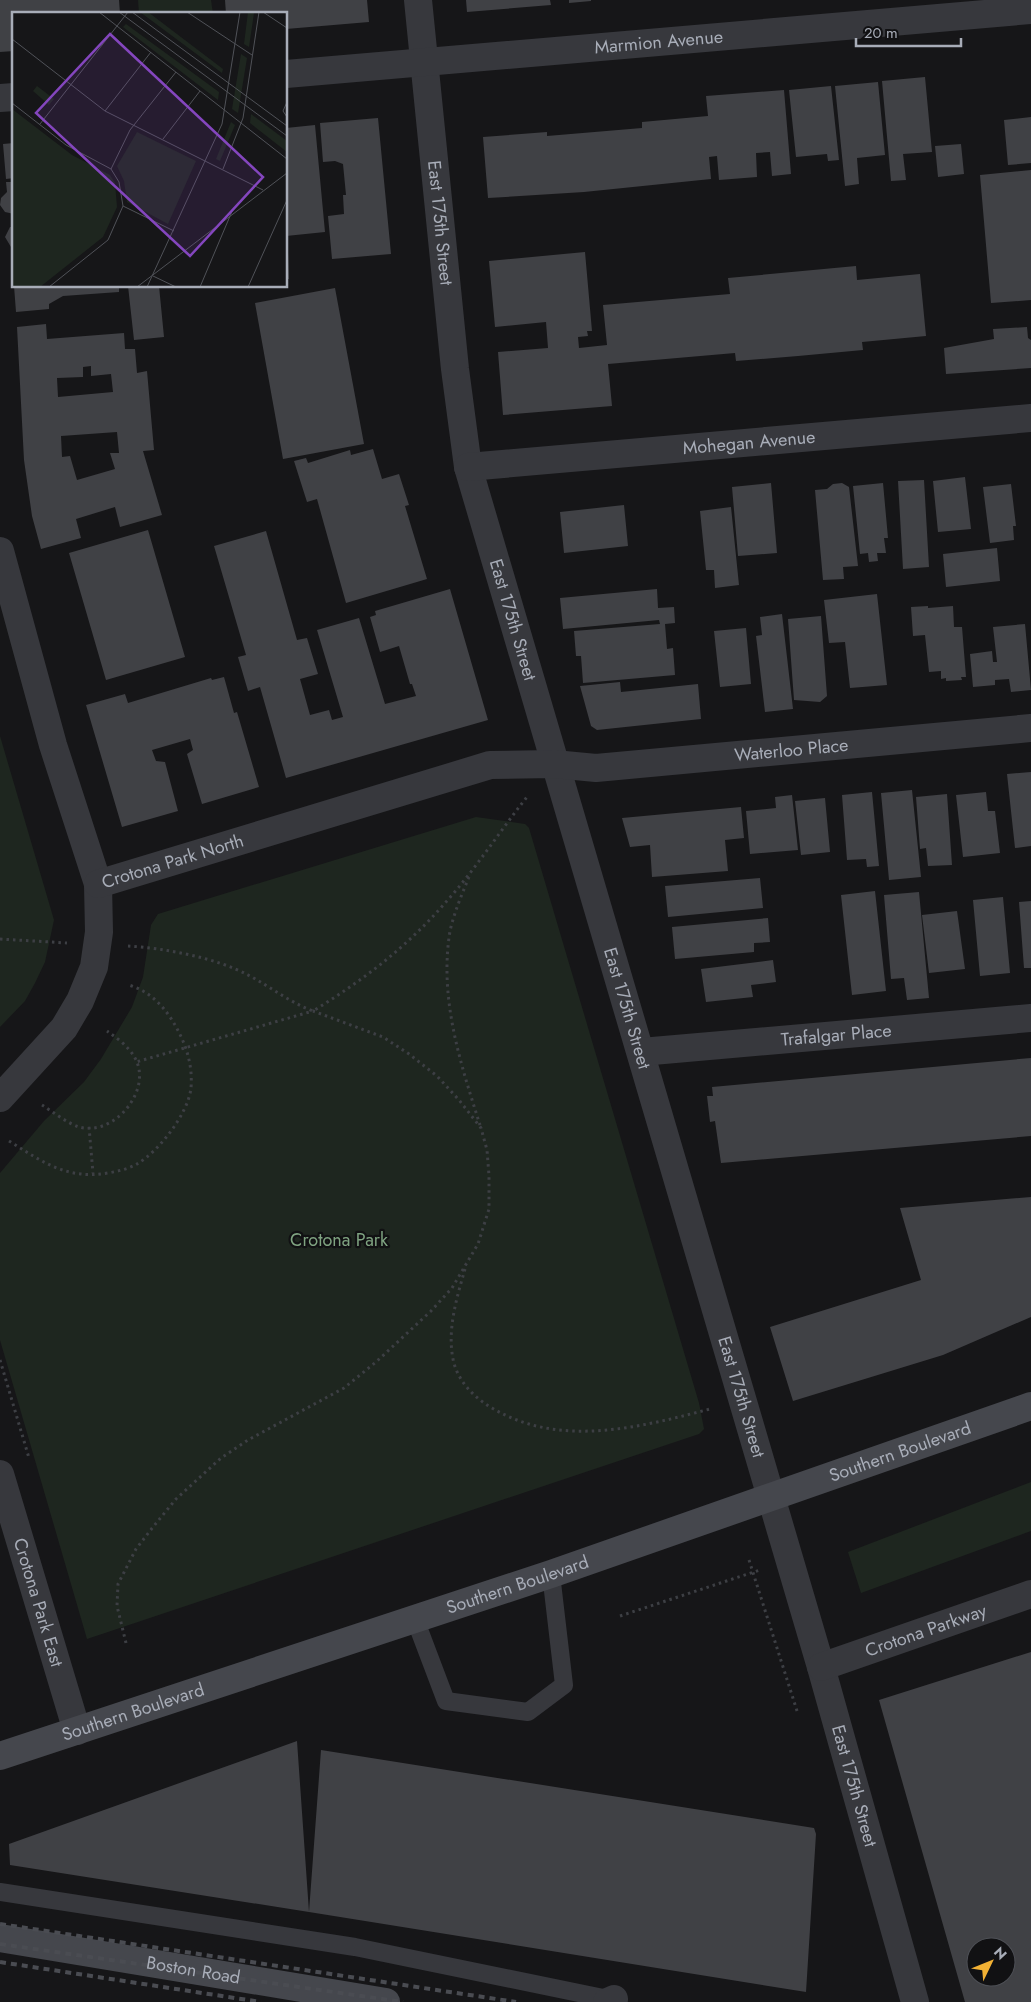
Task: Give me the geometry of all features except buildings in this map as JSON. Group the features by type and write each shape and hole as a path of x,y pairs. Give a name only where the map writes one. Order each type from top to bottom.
{"main road":[{"name":"Southern Boulevard","path":"0,1756 551,1574 1031,1406"},
{"name":"Boston Road","path":"0,1938 386,2002"}],"street":[{"name":"East 175th Street","path":"418,0 455,369 468,467 821,1667 915,2002"},
{"name":"Marmion Avenue","path":"288,74 1031,10"},
{"name":"Mohegan Avenue","path":"468,467 1031,418"},
{"name":"Crotona Park North","path":"0,551 53,745 98,884 490,765 554,764"},
{"name":"Waterloo Place","path":"554,764 596,768 1031,728"},
{"path":"0,1098 64,1028 80,1001 94,967 99,932 98,884"},
{"name":"Trafalgar Place","path":"641,1052 1031,1018"},
{"name":"Crotona Park East","path":"0,1474 77,1731"},
{"name":"Crotona Parkway","path":"821,1667 1031,1594"}],"lane":[{"path":"415,1619 446,1701 528,1712 564,1685 551,1574"},
{"path":"0,1892 355,1947 614,2001"}],"path":[{"path":"136,1062 313,1011 364,978 396,952 445,904 470,874 525,800"},
{"path":"126,1643 117,1606 118,1584 136,1549 176,1499 221,1458 242,1444 344,1388 376,1362 431,1311 452,1288 478,1244 489,1209 487,1150 455,1041 447,998 446,961 451,929 470,874"},
{"path":"0,939 58,943"},
{"path":"137,947 188,956 240,972 293,1003 370,1030 409,1054 448,1088 481,1128"},
{"path":"9,1140 44,1164 82,1174 93,1173 136,1164 162,1141 176,1124 185,1108 191,1089 188,1048 163,1006 142,989 129,985"},
{"path":"42,1105 79,1127 96,1127 116,1118 132,1105 138,1081 136,1062 117,1038 107,1031"},
{"path":"88,1127 93,1173"},
{"path":"467,1263 455,1305 452,1359 460,1379 477,1400 506,1416 544,1430 572,1431 622,1429 664,1421 710,1408"},
{"path":"749,1560 800,1720"},
{"path":"620,1616 762,1569"}],"green space":[{"path":"138,0 211,0 213,12 139,12"},
{"path":"0,736 54,920 45,962 35,983 25,1001 0,1027"},
{"name":"Crotona Park","path":"476,817 525,824 529,828 699,1403 704,1429 699,1434 87,1639 0,1340 0,1173 44,1121 84,1082 101,1059 132,1007 143,977 151,925 158,914"},
{"path":"1031,1482 1031,1531 861,1593 848,1552"}],"railway":[{"path":"0,1924 516,2002"},
{"path":"0,1944 403,2002"},
{"path":"0,1962 261,2002"}]}
